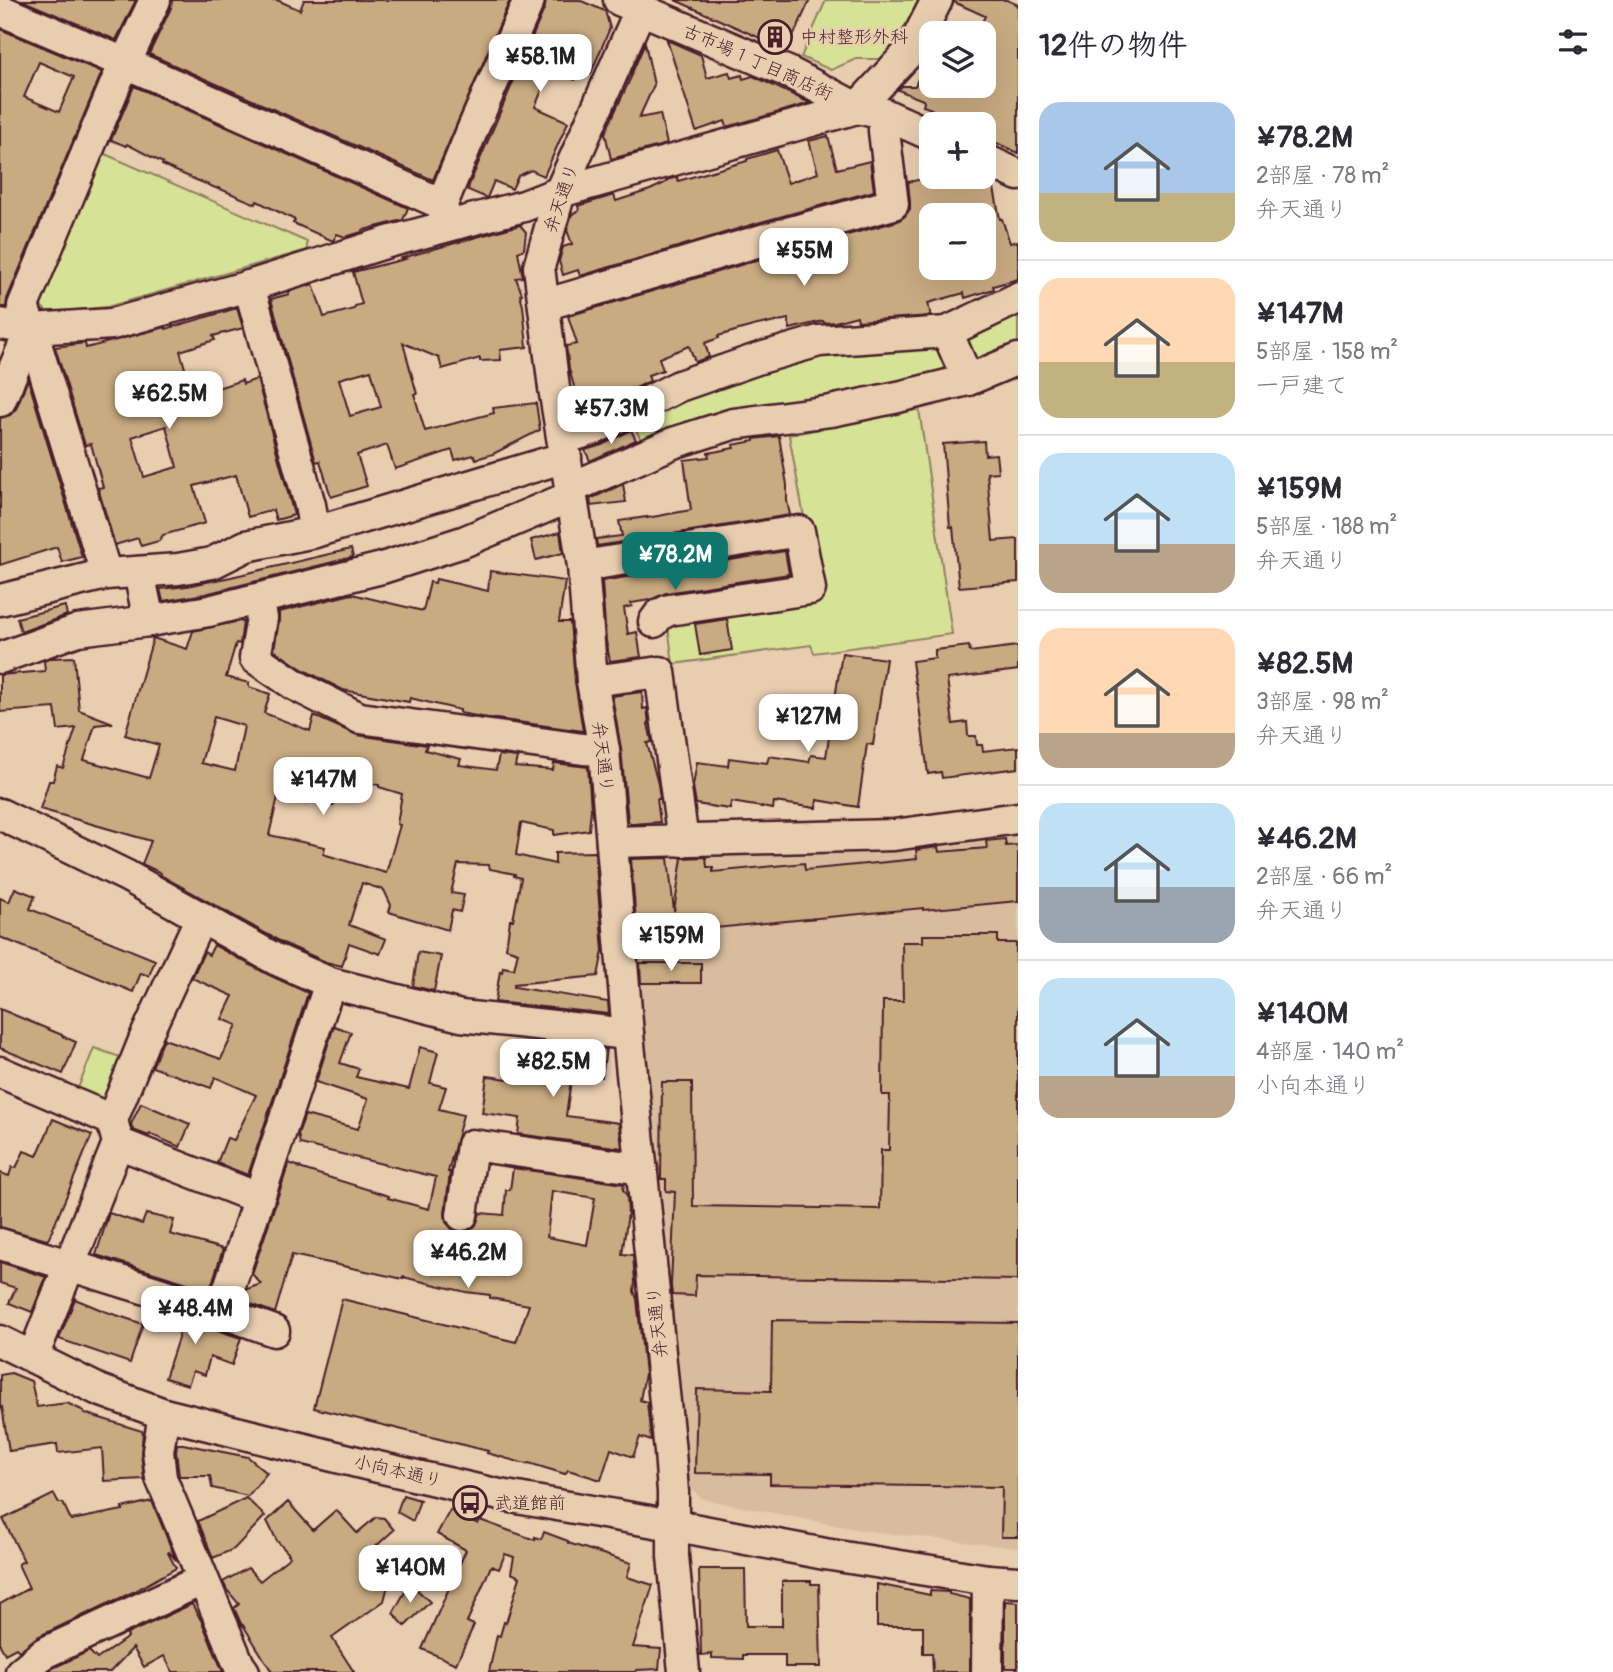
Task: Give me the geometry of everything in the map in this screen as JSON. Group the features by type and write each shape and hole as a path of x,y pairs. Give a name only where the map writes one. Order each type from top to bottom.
{"street":[{"path":"106,574 23,306 125,63 155,0"},
{"path":"444,216 474,126 529,0"},
{"path":"0,324 31,329 112,324 249,286 388,242 444,216 524,206 560,192 871,111 912,49 937,0"},
{"name":"古市場１丁目商店街","path":"632,4 919,130"},
{"name":"弁天通り","path":"632,4 560,192 539,267 554,388 583,566 592,681 604,750 628,1034 671,1465 673,1556 684,1672"},
{"path":"0,10 125,63 444,216"},
{"path":"544,305 893,204 884,131 871,111"},
{"path":"996,164 1018,174"},
{"path":"249,286 310,505 315,532"},
{"path":"0,600 106,574 178,569 212,563 246,546 315,532 564,448 594,429 679,386 757,359 819,341 947,332 1018,298"},
{"path":"0,401 31,329"},
{"path":"947,332 968,380"},
{"path":"0,658 78,630 209,611 382,568 463,542 673,443 733,424 831,411 968,380 1018,359"},
{"path":"583,566 799,531 810,589 669,610 659,615 654,622"},
{"path":"139,572 149,621"},
{"path":"258,600 262,618 255,658 295,685 360,718 604,750"},
{"path":"592,681 660,672 683,841"},
{"path":"612,842 894,835 1018,818"},
{"path":"2,819 127,876 275,959 330,983 461,1016 628,1034"},
{"path":"33,1357 70,1266 150,1026 201,917"},
{"path":"221,1312 330,983"},
{"path":"0,1072 115,1131 258,1198"},
{"path":"462,1215 472,1145 642,1169"},
{"path":"0,1244 274,1331"},
{"name":"小向本通り","path":"0,1342 99,1390 164,1414 365,1464 500,1495 825,1554 1018,1583"},
{"path":"164,1414 158,1451 160,1478 244,1672"},
{"path":"22,1672 44,1653 202,1580"},
{"path":"987,1672 988,1580"}],"shaded area":[{"path":"1018,826 1018,1548 860,1530 702,1499 683,1481 620,861 628,849"}],"green space":[{"path":"826,0 919,0 903,37 882,59 856,59 831,70 801,57"},
{"path":"98,151 307,242 307,250 107,307 46,311 34,299"},
{"path":"1018,305 1018,352 972,371 960,337"},
{"path":"944,341 958,375 644,446 630,417 820,346"},
{"path":"919,409 952,634 814,653 811,645 673,664 668,626 673,620 819,599 789,435"},
{"path":"94,1048 126,1059 108,1109 75,1096"}],"building":[{"path":"21,0 136,0 116,40"},
{"path":"172,0 277,0 300,10 304,0 510,0 433,180 149,54 171,8"},
{"path":"546,0 579,0 605,11 610,28 591,73 589,64 588,68 582,65 575,80 551,68 535,107 568,122 544,176 531,170 518,176 512,189 494,181 487,198 468,190 469,185"},
{"name":"中村整形外科","path":"675,0 810,0 787,50"},
{"path":"1007,0 1018,5 1018,153 996,143 996,112 938,112 931,109 931,112 923,106 923,100 898,90 902,86 915,86 919,77 919,98 996,98 996,21 982,21 985,16 954,2"},
{"path":"0,29 102,72 6,307 0,307","holes":["39,62 74,77 59,112 24,97"]},
{"path":"667,40 701,55 707,78 729,72 731,78 753,76 810,103 727,127 725,121 696,131"},
{"path":"645,43 654,85 639,118 660,114 667,144 611,159 605,133"},
{"path":"134,86 408,208 403,220 345,237 337,234 333,241 293,223 295,220 257,201 256,204 194,179 162,165 163,163 127,144 126,146 111,140"},
{"path":"828,136 837,169 870,161 874,191 580,276 578,270 563,275 559,261 563,247 572,244 567,230 572,214 579,211 578,206 614,195 616,201 650,190 667,180 677,177 678,181 777,150 788,183 818,173 809,141"},
{"path":"919,180 919,189 994,189 1000,219 1010,243 1018,241 1018,279 965,298 964,293 928,303 931,316 858,321 857,316 790,329 788,319 718,336 719,338 705,343 709,357 695,362 689,346 659,358 663,370 648,375 650,381 616,396 617,398 611,401 581,410 569,369 566,346 577,344 568,316 898,221 910,209 908,182"},
{"path":"520,225 526,232 524,249 518,252 523,277 516,278 522,294 527,347 500,350 501,360 480,361 480,358 442,369 439,358 403,343 425,431 494,413 493,408 536,403 540,430 493,454 476,459 474,455 455,460 452,450 395,469 387,445 357,455 367,486 331,497 320,461 316,462 271,299 313,284 324,317 354,309 362,304 353,272 405,259 402,258","holes":["371,370 381,407 350,416 339,379"]},
{"path":"237,308 243,328 213,336 215,340 180,351 193,396 242,380 243,384 257,379 294,515 276,520 273,510 248,517 236,475 194,486 205,523 163,535 159,541 141,546 138,538 115,545 98,488 103,487 91,444 85,445 55,347 85,343 86,348 166,329","holes":["166,426 177,467 144,477 132,437"]},
{"path":"28,379 82,557 62,562 57,547 0,565 0,418 10,415 16,409"},
{"path":"631,430 636,440 590,461 585,450 602,445"},
{"path":"779,436 790,515 597,546 596,539 622,536 619,521 691,510 684,460 709,457 708,453 734,448 733,445 754,439"},
{"path":"984,441 985,455 996,454 998,472 987,473 993,541 1018,539 1018,582 959,587 953,527 950,527 943,444"},
{"path":"623,484 626,502 591,506 590,499"},
{"path":"560,532 563,553 536,560 531,540"},
{"path":"351,549 353,557 205,594 163,601 160,589 231,577"},
{"path":"785,551 789,574 666,593 650,600 631,603 632,606 624,608 628,634 637,632 641,657 610,661 602,581"},
{"path":"490,571 565,581 559,622 570,622 575,682 583,731 460,713 460,710 410,698 409,702 343,690 302,669 274,650 279,612 352,594 423,611 430,582 435,583 436,579 488,591"},
{"path":"65,606 67,615 21,632 17,618"},
{"path":"727,619 732,650 700,655 695,624"},
{"path":"243,622 240,644 236,643 226,677 249,683 249,687 270,694 264,713 310,731 314,716 357,735 427,745 425,750 461,759 459,765 496,770 499,755 517,757 515,767 553,770 554,763 588,767 591,809 589,830 554,835 554,830 521,823 516,855 555,864 555,853 595,852 603,951 598,976 514,984 514,987 608,1002 609,1014 495,1002 500,971 502,972 503,967 514,969 518,952 506,948 521,878 514,876 515,874 490,869 489,865 458,864 451,893 464,895 460,912 452,910 448,930 389,912 391,905 384,890 362,883 349,925 386,939 380,954 349,943 342,966 283,943 142,864 151,841 40,809 57,766 63,768 76,728 58,730 55,708 0,712 0,675 45,671 44,661 74,657 79,710 113,723 95,725 84,760 149,778 159,745 125,735 153,638 187,649 193,631","holes":["214,717 244,726 235,771 201,763","340,779 379,785 402,794 397,824 400,825 386,873 323,854 325,847 269,835 278,797 307,804 308,799 333,806"]},
{"path":"969,646 970,652 1018,646 1018,670 947,679 953,724 967,722 968,736 976,736 977,745 982,745 983,751 1018,747 1018,768 942,778 941,772 928,774 912,661 935,658 935,650"},
{"path":"842,653 886,659 873,745 867,744 858,807 817,800 816,808 774,802 773,809 731,802 730,809 696,804 693,786 697,762 728,766 729,758 767,763 769,756 809,762 811,755 826,757"},
{"path":"642,692 643,709 647,708 652,742 647,743 658,784 660,822 631,824 628,821 621,749 612,696"},
{"path":"1005,839 1006,846 1018,845 1018,901 706,929 705,916 636,922 631,859 668,858 674,911 682,858 706,857 707,867 713,867 713,872 804,863 805,870 917,859 916,850 938,847 939,852 987,848 986,841"},
{"path":"15,888 35,896 30,909 155,960 149,976 141,973 133,992 0,937 0,898 9,902"},
{"path":"923,935 998,935 998,943 1016,943 1018,1280 696,1275 695,1296 672,1295 675,1192 666,1191 666,1179 661,1179 662,1082 692,1082 693,1206 880,1209 881,1150 889,1150 890,1095 882,1095 883,1001 903,1001 902,942 923,942"},
{"path":"214,945 308,993 248,1175 217,1163 227,1138 234,1140 256,1095 215,1077 211,1088 152,1067 164,1039 221,1059 237,1025 222,1019 233,996 192,978 204,952 209,955"},
{"path":"418,952 441,956 434,991 413,986"},
{"path":"640,963 701,963 701,983 641,983"},
{"path":"0,1009 76,1042 63,1074 0,1048"},
{"path":"334,1026 351,1032 340,1063 359,1069 356,1077 409,1089 420,1047 438,1052 430,1083 446,1087 439,1109 463,1115 448,1172 445,1213 446,1222 452,1229 460,1232 469,1231 476,1225 480,1213 504,1215 506,1190 510,1190 513,1168 624,1184 628,1214 622,1254 633,1255 634,1291 645,1374 640,1400 647,1402 651,1441 640,1437 633,1457 611,1449 601,1480 568,1470 565,1474 487,1453 488,1451 314,1408 342,1299 516,1342 529,1305 292,1255 275,1313 243,1301 247,1289 261,1284 252,1274 289,1163 389,1196 388,1198 429,1209 436,1177 300,1144 298,1134 305,1115 358,1129 368,1099 316,1082","holes":["552,1191 595,1198 587,1245 547,1237"]},
{"path":"548,1043 606,1049 602,1077 572,1073 566,1116 619,1123 622,1148 518,1134 520,1118 482,1113 487,1076 541,1084"},
{"path":"141,1103 190,1124 180,1147 133,1130 131,1124"},
{"path":"53,1119 92,1135 47,1240 0,1227 0,1173 9,1176 24,1151 37,1156"},
{"path":"109,1213 142,1224 146,1214 174,1220 170,1234 223,1249 210,1290 96,1255"},
{"path":"0,1262 46,1277 32,1312 9,1303 16,1288 0,1283"},
{"path":"75,1299 143,1324 130,1363 59,1339"},
{"path":"150,1308 241,1338 232,1365 210,1357 205,1375 193,1371 188,1385 165,1378 180,1332 146,1320"},
{"path":"772,1320 1018,1323 1018,1537 1001,1537 1002,1487 770,1484 770,1474 695,1473 697,1389 771,1391"},
{"path":"11,1373 31,1381 37,1407 67,1403 84,1413 142,1431 144,1479 104,1481 102,1448 58,1453 57,1444 9,1451 2,1407 0,1408 0,1375"},
{"path":"177,1444 248,1457 267,1473 248,1496 212,1488 210,1476 179,1476"},
{"path":"54,1494 59,1503 63,1503 71,1520 123,1510 122,1508 152,1501 176,1560 168,1553 176,1568 133,1592 37,1637 19,1651 16,1648 5,1654 0,1645 0,1604 29,1588 18,1564 24,1561 3,1519"},
{"path":"403,1495 420,1500 413,1521 397,1512"},
{"path":"246,1498 265,1516 234,1549 213,1558 198,1521"},
{"path":"288,1502 313,1530 336,1510 357,1533 376,1517 384,1518 394,1530 375,1547 393,1566 384,1601 332,1638 354,1672 272,1672 242,1626 234,1608 239,1604 223,1582 248,1568 260,1581 290,1557 277,1541 267,1521"},
{"path":"450,1510 478,1524 480,1520 535,1540 535,1537 541,1539 544,1532 568,1543 631,1563 627,1577 653,1585 633,1647 661,1649 659,1669 636,1672 489,1672 497,1635 500,1636 504,1622 506,1623 520,1577 511,1573 514,1557 505,1554 499,1569 491,1566 467,1622 474,1625 456,1664 422,1649 466,1550 437,1534"},
{"path":"699,1569 745,1569 746,1626 782,1626 782,1581 811,1581 811,1584 819,1584 821,1667 785,1667 785,1655 743,1655 743,1659 701,1655"},
{"path":"410,1583 430,1602 405,1626 393,1613"},
{"path":"877,1584 930,1595 930,1591 949,1592 970,1599 970,1672 933,1672 932,1653 923,1653 923,1626 877,1626"},
{"path":"1005,1601 1018,1602 1018,1668 1005,1668"},
{"path":"192,1604 223,1672 173,1672 164,1656 144,1667 133,1648 110,1672 48,1672 89,1651 97,1659 128,1637 127,1634"}],"place":[{"name":"中村整形外科","path":"775,37"},
{"name":"武道館前","path":"470,1503"}]}
